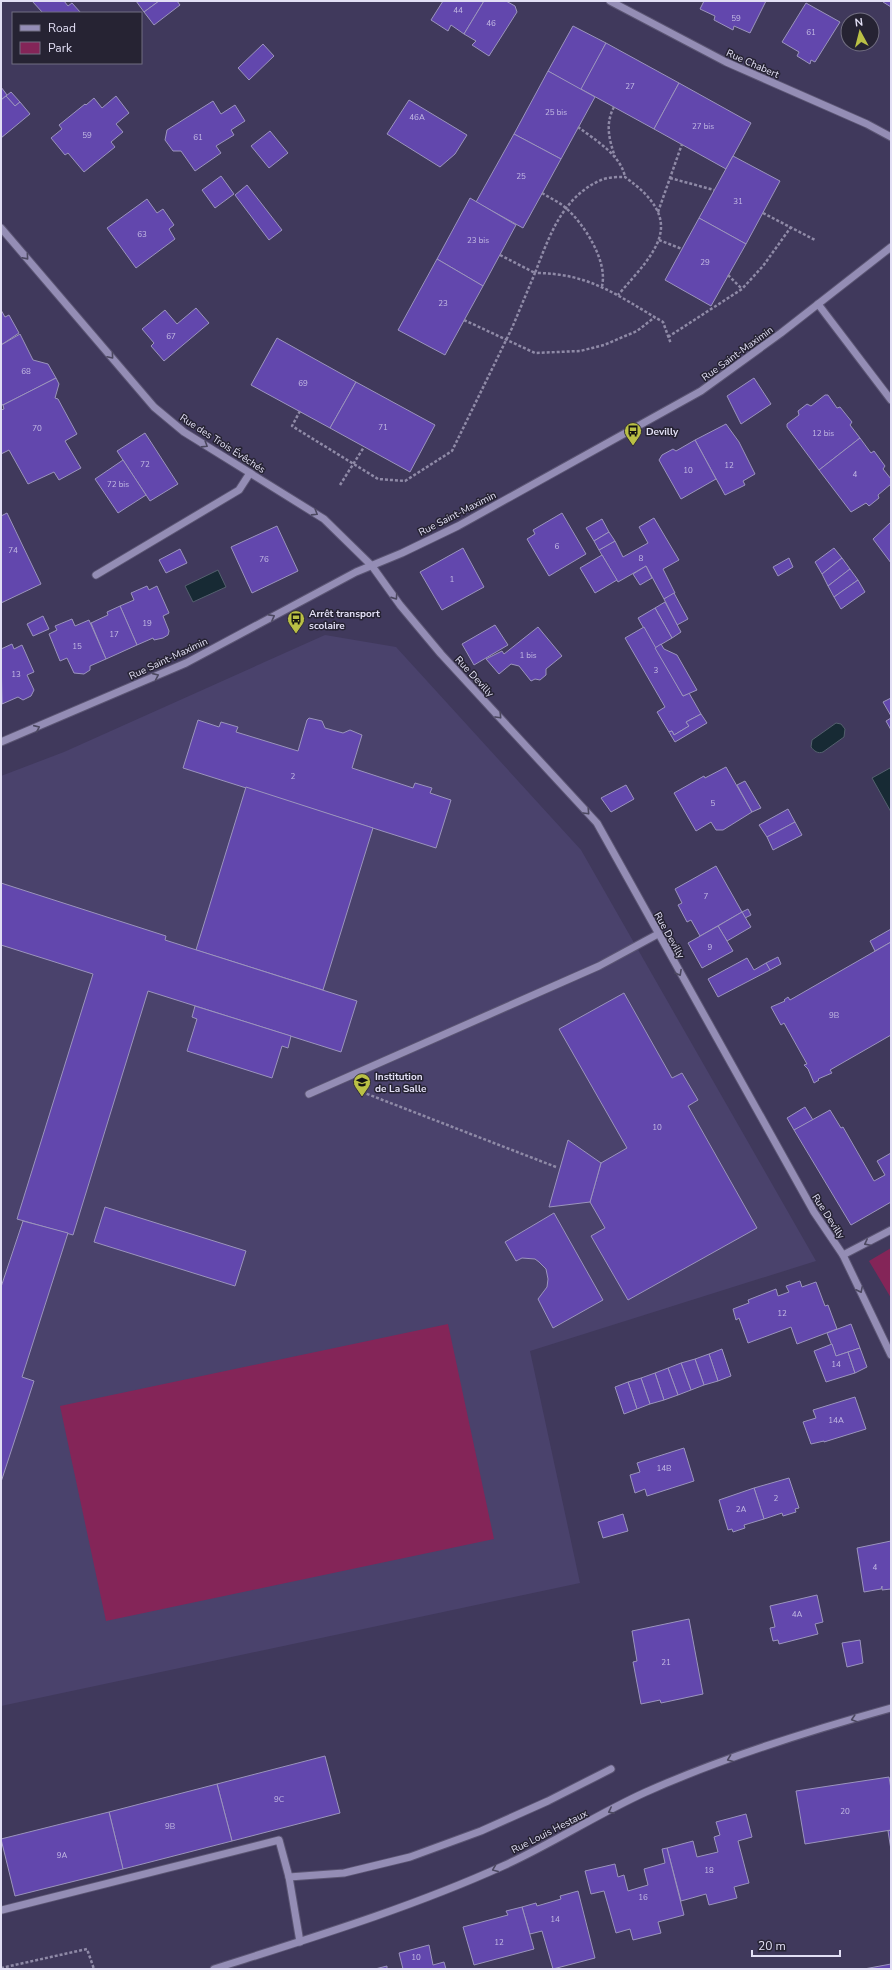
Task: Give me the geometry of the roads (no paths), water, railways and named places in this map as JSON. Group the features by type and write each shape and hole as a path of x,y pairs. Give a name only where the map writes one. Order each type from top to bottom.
{"street":[{"name":"Rue Chabert","path":"610,1 726,62 867,124 891,137"},
{"name":"Rue des Trois Évêchés","path":"1,228 154,406 184,432 324,519 372,566"},
{"name":"Rue Saint-Maximin","path":"1,742 186,663 344,578 458,526 701,391 781,334 891,247"},
{"path":"818,304 891,400"},
{"path":"96,575 239,490 250,473"},
{"name":"Rue Devilly","path":"372,566 400,605 441,654 597,823 814,1212 843,1255 889,1347 891,1355"},
{"path":"309,1094 599,966 658,934"},
{"path":"843,1255 891,1230"},
{"name":"Rue Louis Hestaux","path":"214,1969 300,1942 408,1904 504,1866 645,1793 738,1756 891,1708"},
{"path":"289,1877 344,1873 410,1857 470,1836 548,1801 612,1769"},
{"path":"2,1910 279,1840 289,1877 300,1942"}],"water":[{"path":"218,570 226,587 193,602 185,586"},
{"path":"836,723 841,724 845,729 844,737 823,752 819,753 815,751 811,747 812,740"},
{"path":"890,768 891,771 891,812 872,778"}],"place":[{"name":"Devilly","path":"633,446"},
{"name":"Arrêt transport scolaire","path":"296,634"},
{"name":"Institution de La Salle","path":"362,1097"}]}
